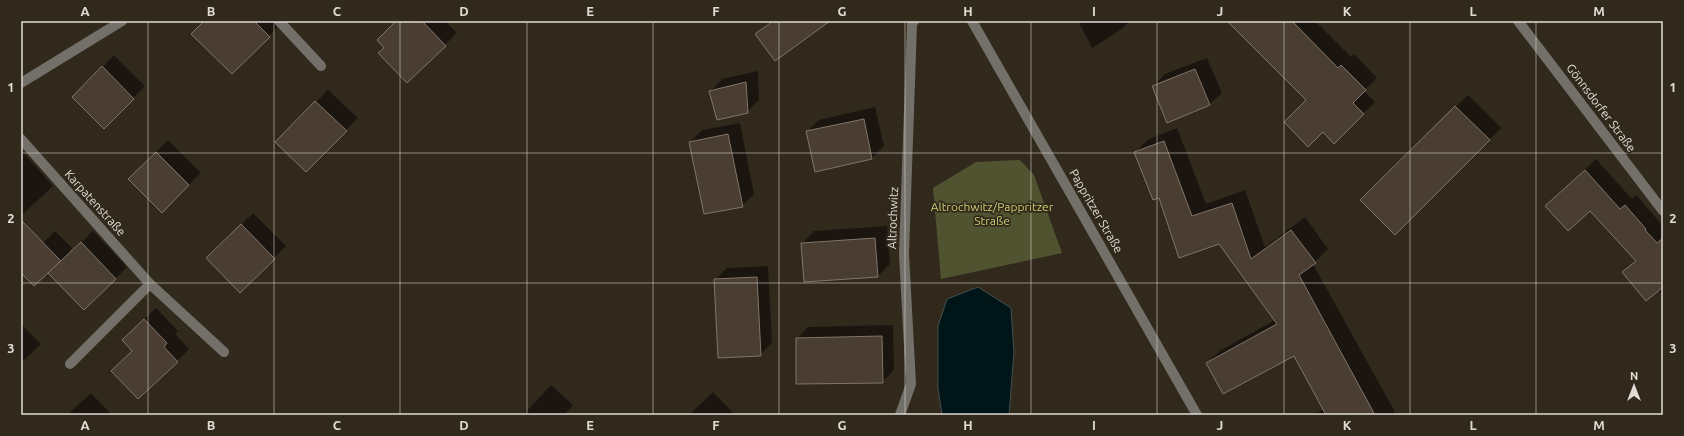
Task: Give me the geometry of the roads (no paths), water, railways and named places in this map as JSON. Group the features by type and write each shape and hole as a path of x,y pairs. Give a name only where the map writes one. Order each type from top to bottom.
{"street":[{"path":"21,83 122,21"},
{"path":"280,21 321,66"},
{"name":"Altrochwitz","path":"900,415 911,384 904,254 912,24 914,21"},
{"name":"Pappritzer Straße","path":"972,21 1197,415"},
{"name":"Gönnsdorfer Straße","path":"1518,21 1663,211"},
{"name":"Karpatenstraße","path":"21,139 150,284 224,352"},
{"path":"70,364 150,284"}],"park label":[{"name":"Altrochwitz/Pappritzer Straße","path":"992,214"}]}
